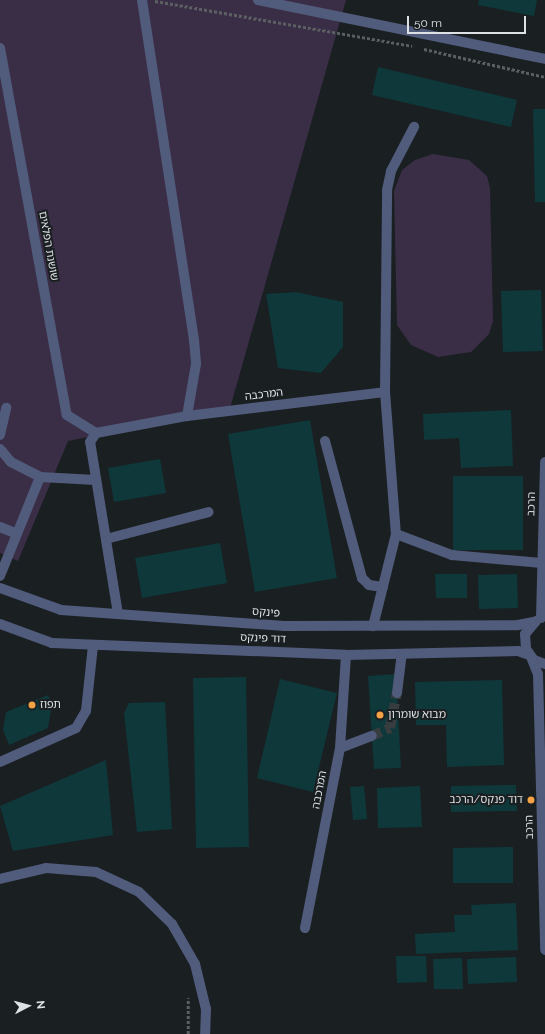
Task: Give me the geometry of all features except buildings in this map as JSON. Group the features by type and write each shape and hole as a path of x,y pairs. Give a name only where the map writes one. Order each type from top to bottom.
{"street":[{"path":"142,0 194,340 196,364 187,416"},
{"path":"258,0 545,59"},
{"name":"שושנת הפלאים","path":"0,48 67,415 96,432"},
{"path":"373,626 396,534 385,392 387,190 391,171 414,127"},
{"name":"המרכבה","path":"96,432 187,416 385,392"},
{"path":"0,435 6,408"},
{"path":"96,432 90,442 118,614"},
{"path":"326,441 362,578 369,584 383,587"},
{"path":"0,449 11,462 40,477 96,480"},
{"name":"הרכב","path":"545,462 540,619 525,634 530,656 538,674 545,950"},
{"path":"0,576 40,477"},
{"path":"106,539 210,512"},
{"path":"0,527 17,534"},
{"path":"396,534 452,555 542,563"},
{"name":"פינקס","path":"0,588 61,610 284,626 518,625 540,619"},
{"name":"דוד פינקס","path":"0,624 52,643 346,655 518,652 530,656 545,664"},
{"path":"0,762 76,728 86,711 93,645"},
{"path":"397,693 402,654"},
{"name":"המרכבה","path":"305,928 340,748 346,655"},
{"path":"340,748 372,736"},
{"path":"0,879 46,868 96,872 139,892 172,924 195,964 206,1009 205,1034"}],"path":[{"path":"148,0 417,47 545,77"},
{"path":"188,996 188,1034"}],"shaded area":[{"path":"0,0 346,0 230,408 68,441 18,561 0,553"},
{"path":"433,154 469,160 487,176 490,188 493,321 489,334 471,352 438,357 411,345 397,325 394,191 402,170 415,160"}],"tunnel":[{"path":"372,736 390,728 397,693"}],"place":[{"name":"תפוז","path":"32,705"},
{"name":"מבוא שומרון","path":"380,715"},
{"name":"דוד פנקס/הרכב","path":"531,800"}]}
